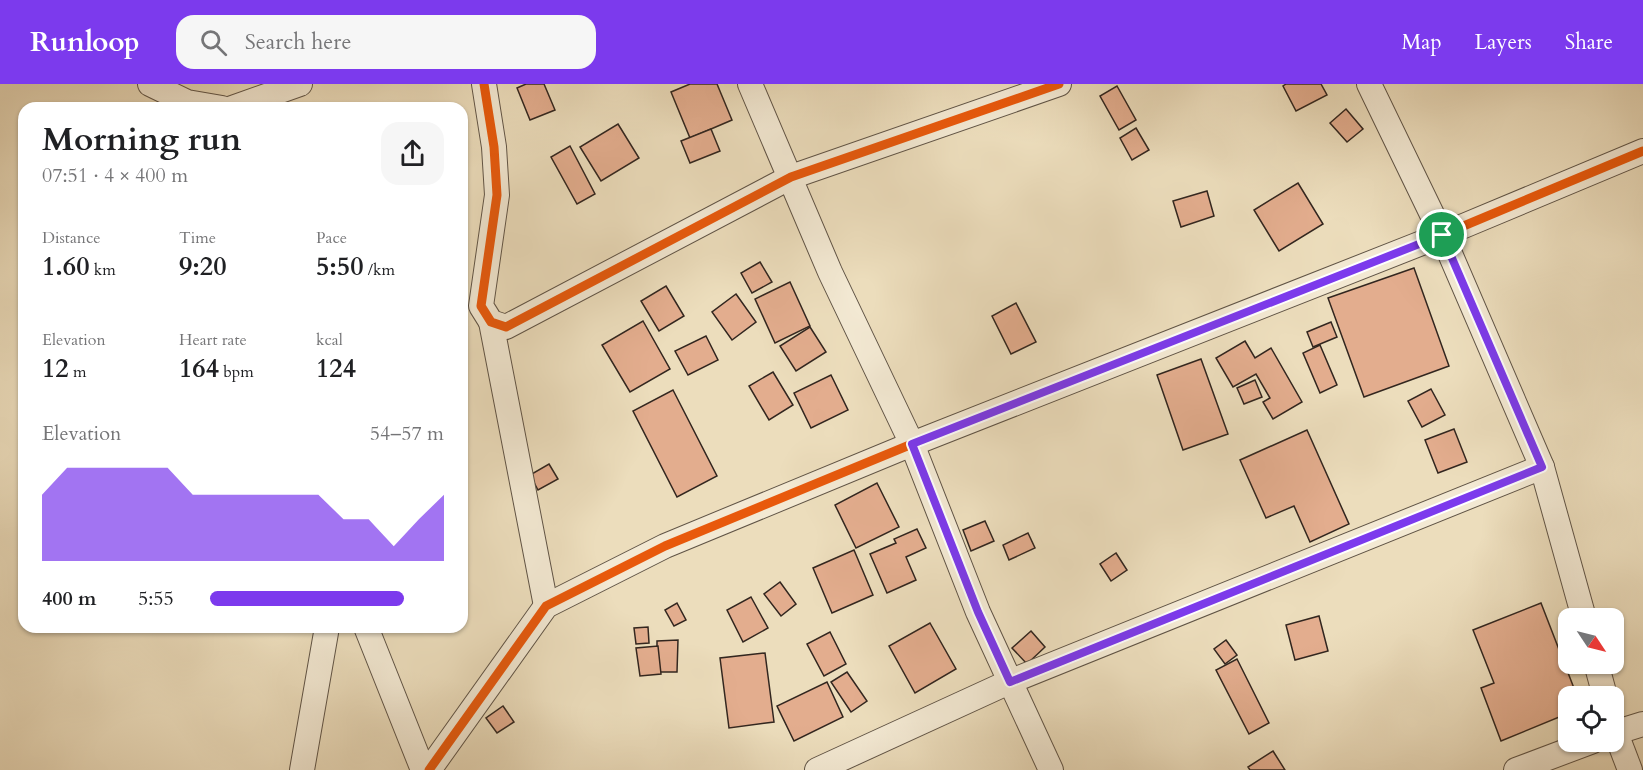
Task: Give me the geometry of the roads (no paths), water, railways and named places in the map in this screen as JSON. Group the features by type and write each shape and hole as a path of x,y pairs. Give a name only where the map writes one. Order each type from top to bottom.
{"street":[{"path":"249,102 300,84"},
{"path":"484,84 494,147 497,195 481,306 490,322 546,606"},
{"path":"750,84 830,272 912,444 978,612 1051,770"},
{"path":"490,322 506,327 791,177 1059,84"},
{"path":"1370,84 1442,235 1542,467 1581,608"},
{"path":"151,85 158,102"},
{"path":"151,85 188,102"},
{"path":"429,770 546,606 665,546 912,444 1442,235 1643,151"},
{"path":"817,770 1010,682 1542,467"},
{"path":"302,770 326,633"},
{"path":"368,633 423,770"},
{"path":"1624,730 1643,724"},
{"path":"1516,770 1562,752"},
{"path":"1620,752 1630,770"}]}
